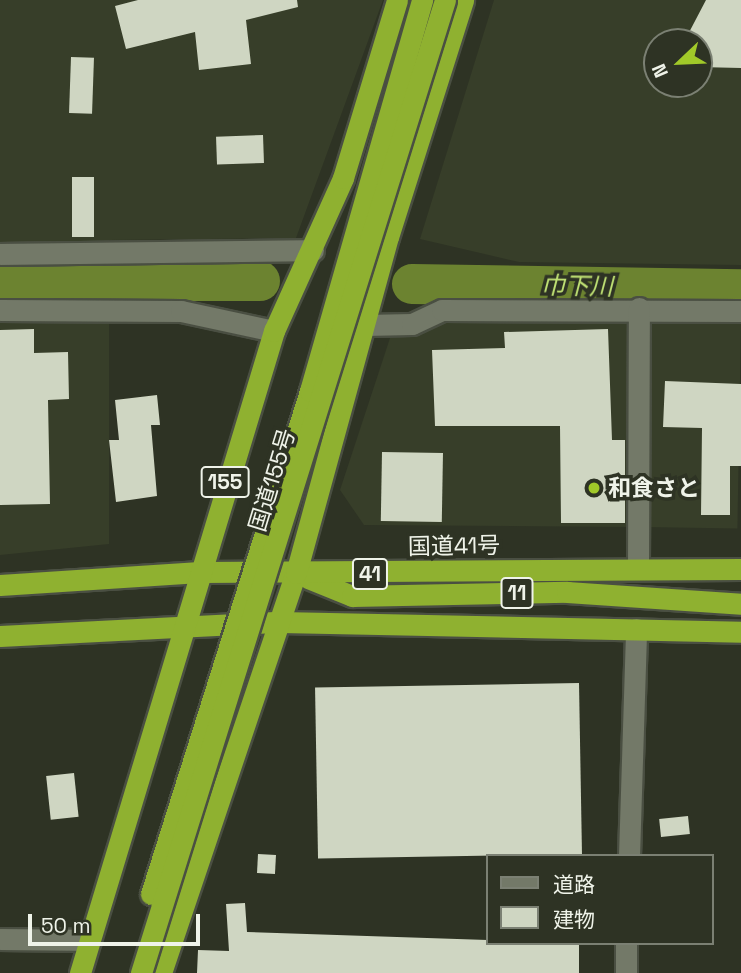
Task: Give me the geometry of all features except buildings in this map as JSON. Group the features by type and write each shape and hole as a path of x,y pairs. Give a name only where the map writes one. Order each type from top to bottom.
{"highway":[{"name":"155","path":"80,973 274,331 313,250 343,178 397,0"},
{"name":"国道155号","path":"126,973 310,391 422,0"},
{"name":"国道155号","path":"141,973 445,0"},
{"path":"161,973 296,573 365,325 463,0"},
{"name":"国道41号","path":"0,586 200,572 741,569"},
{"name":"11","path":"296,573 352,596 567,592 741,604"},
{"name":"41","path":"0,636 280,622 741,632"}],"street":[{"path":"0,254 313,250"},
{"path":"638,569 639,308"},
{"path":"365,325 412,324 442,310 639,308 741,312"},
{"path":"0,310 181,311 274,331"},
{"path":"629,854 636,629"},
{"path":"0,939 90,940"},
{"path":"625,973 626,945"}],"shaded area":[{"path":"0,0 383,0 296,238 109,240 109,544 0,555"},
{"path":"494,0 741,0 741,265 519,262 420,239"},
{"path":"440,317 633,317 630,527 364,525 340,490 392,332"},
{"path":"648,322 741,324 737,529 644,527"}],"waterway":[{"name":"巾下川","path":"0,281 260,281"},
{"name":"巾下川","path":"412,284 741,289"}],"place":[{"name":"和食さと","path":"594,488"}]}
